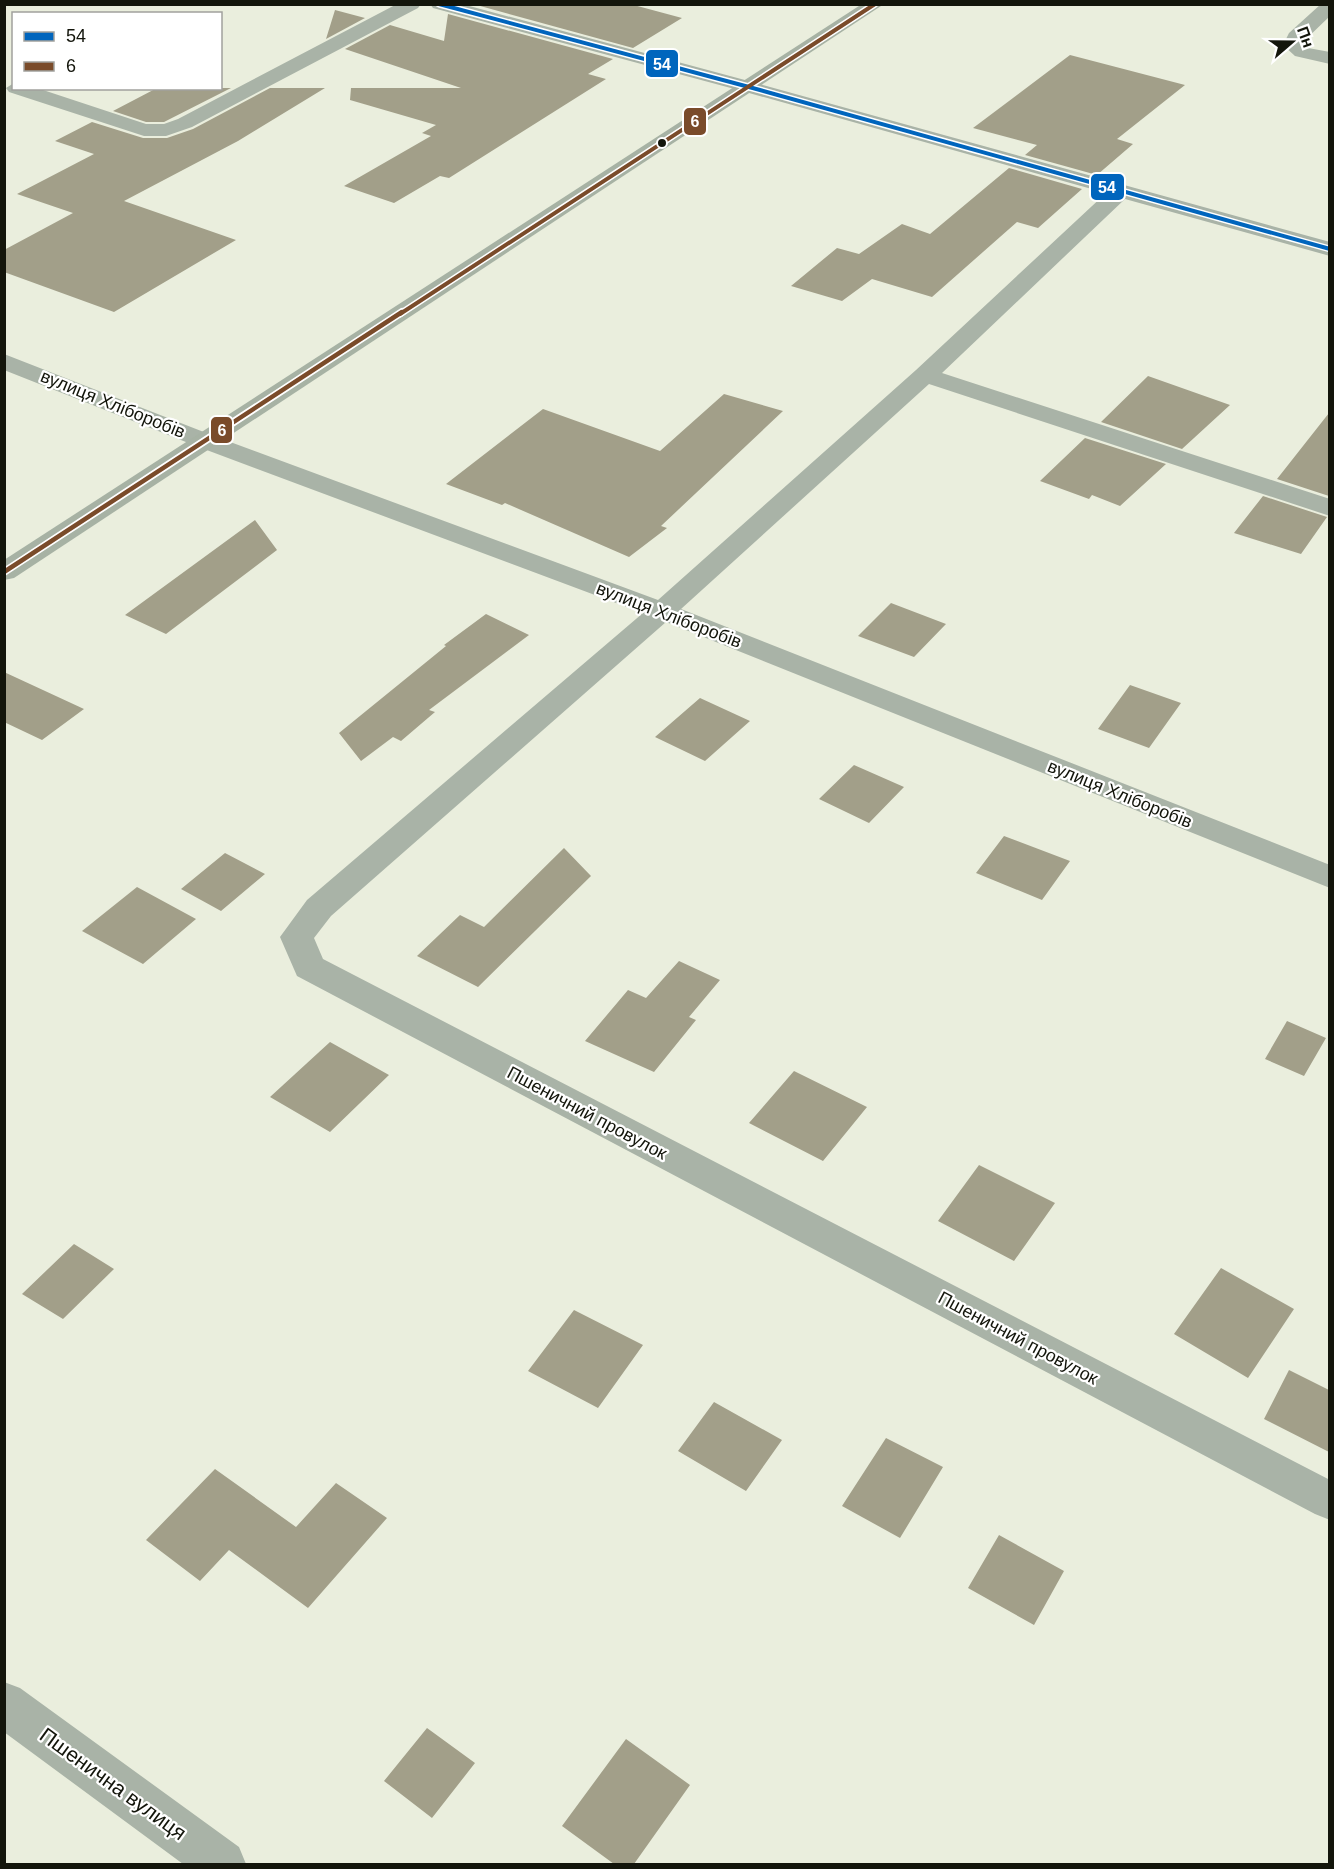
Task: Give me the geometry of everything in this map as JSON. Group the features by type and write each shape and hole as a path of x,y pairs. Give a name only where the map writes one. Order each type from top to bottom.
{"street":[{"path":"21,90 144,129 166,130 185,123 412,4"},
{"path":"439,4 749,87 1329,249"},
{"path":"4,572 875,4"},
{"path":"1329,6 1296,37 1292,45 1302,52 1329,58"},
{"path":"662,611 925,375 1120,192"},
{"name":"вулиця Хліборобів","path":"4,361 206,441 662,611 1329,877"},
{"path":"925,375 1329,508"},
{"name":"Пшеничний провулок","path":"662,611 319,908 297,937 309,967 1329,1501"},
{"name":"Пшенична вулиця","path":"4,1704 222,1864"}],"building":[{"path":"473,4 630,4 682,18 633,48"},
{"path":"335,10 365,18 326,39"},
{"path":"448,14 613,59 588,74 606,79 449,178 440,176 394,203 344,186 431,136 422,133 436,125 350,100 351,88 461,88 345,49 390,25 444,41"},
{"path":"1070,55 1185,85 1117,139 1133,144 1097,175 1025,155 1037,145 973,128"},
{"path":"231,88 164,122 146,122 113,111 153,90"},
{"path":"270,88 325,88 238,141 124,201 236,240 114,312 4,272 4,250 73,213 17,194 94,154 55,141 92,122 143,138 167,138 193,129"},
{"path":"1009,168 1082,189 1038,228 1017,222 932,297 872,279 842,301 791,286 837,248 859,254 902,224 930,234"},
{"path":"1148,376 1230,405 1182,449 1101,422"},
{"path":"724,394 783,411 661,526 667,528 629,557 505,503 502,505 446,484 543,409 660,451"},
{"path":"1329,413 1329,496 1277,479"},
{"path":"1085,438 1166,464 1120,506 1092,495 1089,499 1040,481"},
{"path":"1263,496 1327,517 1301,554 1234,533"},
{"path":"255,520 277,550 166,634 125,615"},
{"path":"891,603 946,624 914,657 858,636"},
{"path":"486,614 529,635 429,710 435,712 401,741 393,737 361,761 339,733 446,646 444,645"},
{"path":"4,672 84,709 42,740 4,722"},
{"path":"1130,685 1181,703 1149,748 1098,729"},
{"path":"700,698 750,721 705,761 655,737"},
{"path":"854,765 904,787 869,823 819,799"},
{"path":"1004,836 1070,861 1042,900 976,873"},
{"path":"564,848 591,876 478,987 417,956 460,915 484,927"},
{"path":"225,853 265,874 221,911 181,889"},
{"path":"137,887 196,919 143,964 82,931"},
{"path":"679,961 720,980 689,1017 696,1020 654,1072 585,1041 628,990 646,998"},
{"path":"1287,1021 1326,1038 1304,1076 1265,1059"},
{"path":"330,1042 389,1075 330,1132 270,1097"},
{"path":"794,1071 867,1107 823,1161 749,1123"},
{"path":"979,1165 1055,1203 1014,1261 938,1221"},
{"path":"74,1244 114,1269 63,1319 22,1294"},
{"path":"1221,1268 1294,1309 1248,1378 1174,1334"},
{"path":"574,1310 643,1345 598,1408 528,1371"},
{"path":"1289,1370 1329,1390 1329,1452 1264,1419"},
{"path":"714,1402 782,1440 746,1491 678,1451"},
{"path":"886,1438 943,1467 900,1538 842,1506"},
{"path":"215,1469 296,1527 336,1483 387,1518 308,1608 229,1550 200,1581 146,1540"},
{"path":"999,1535 1064,1571 1034,1625 968,1588"},
{"path":"427,1728 475,1763 432,1818 384,1781"},
{"path":"626,1739 690,1785 634,1864 614,1864 562,1826"}],"transit line":[{"name":"54","path":"439,4 749,87 1330,249"},
{"name":"6","path":"4,572 875,4"}]}
